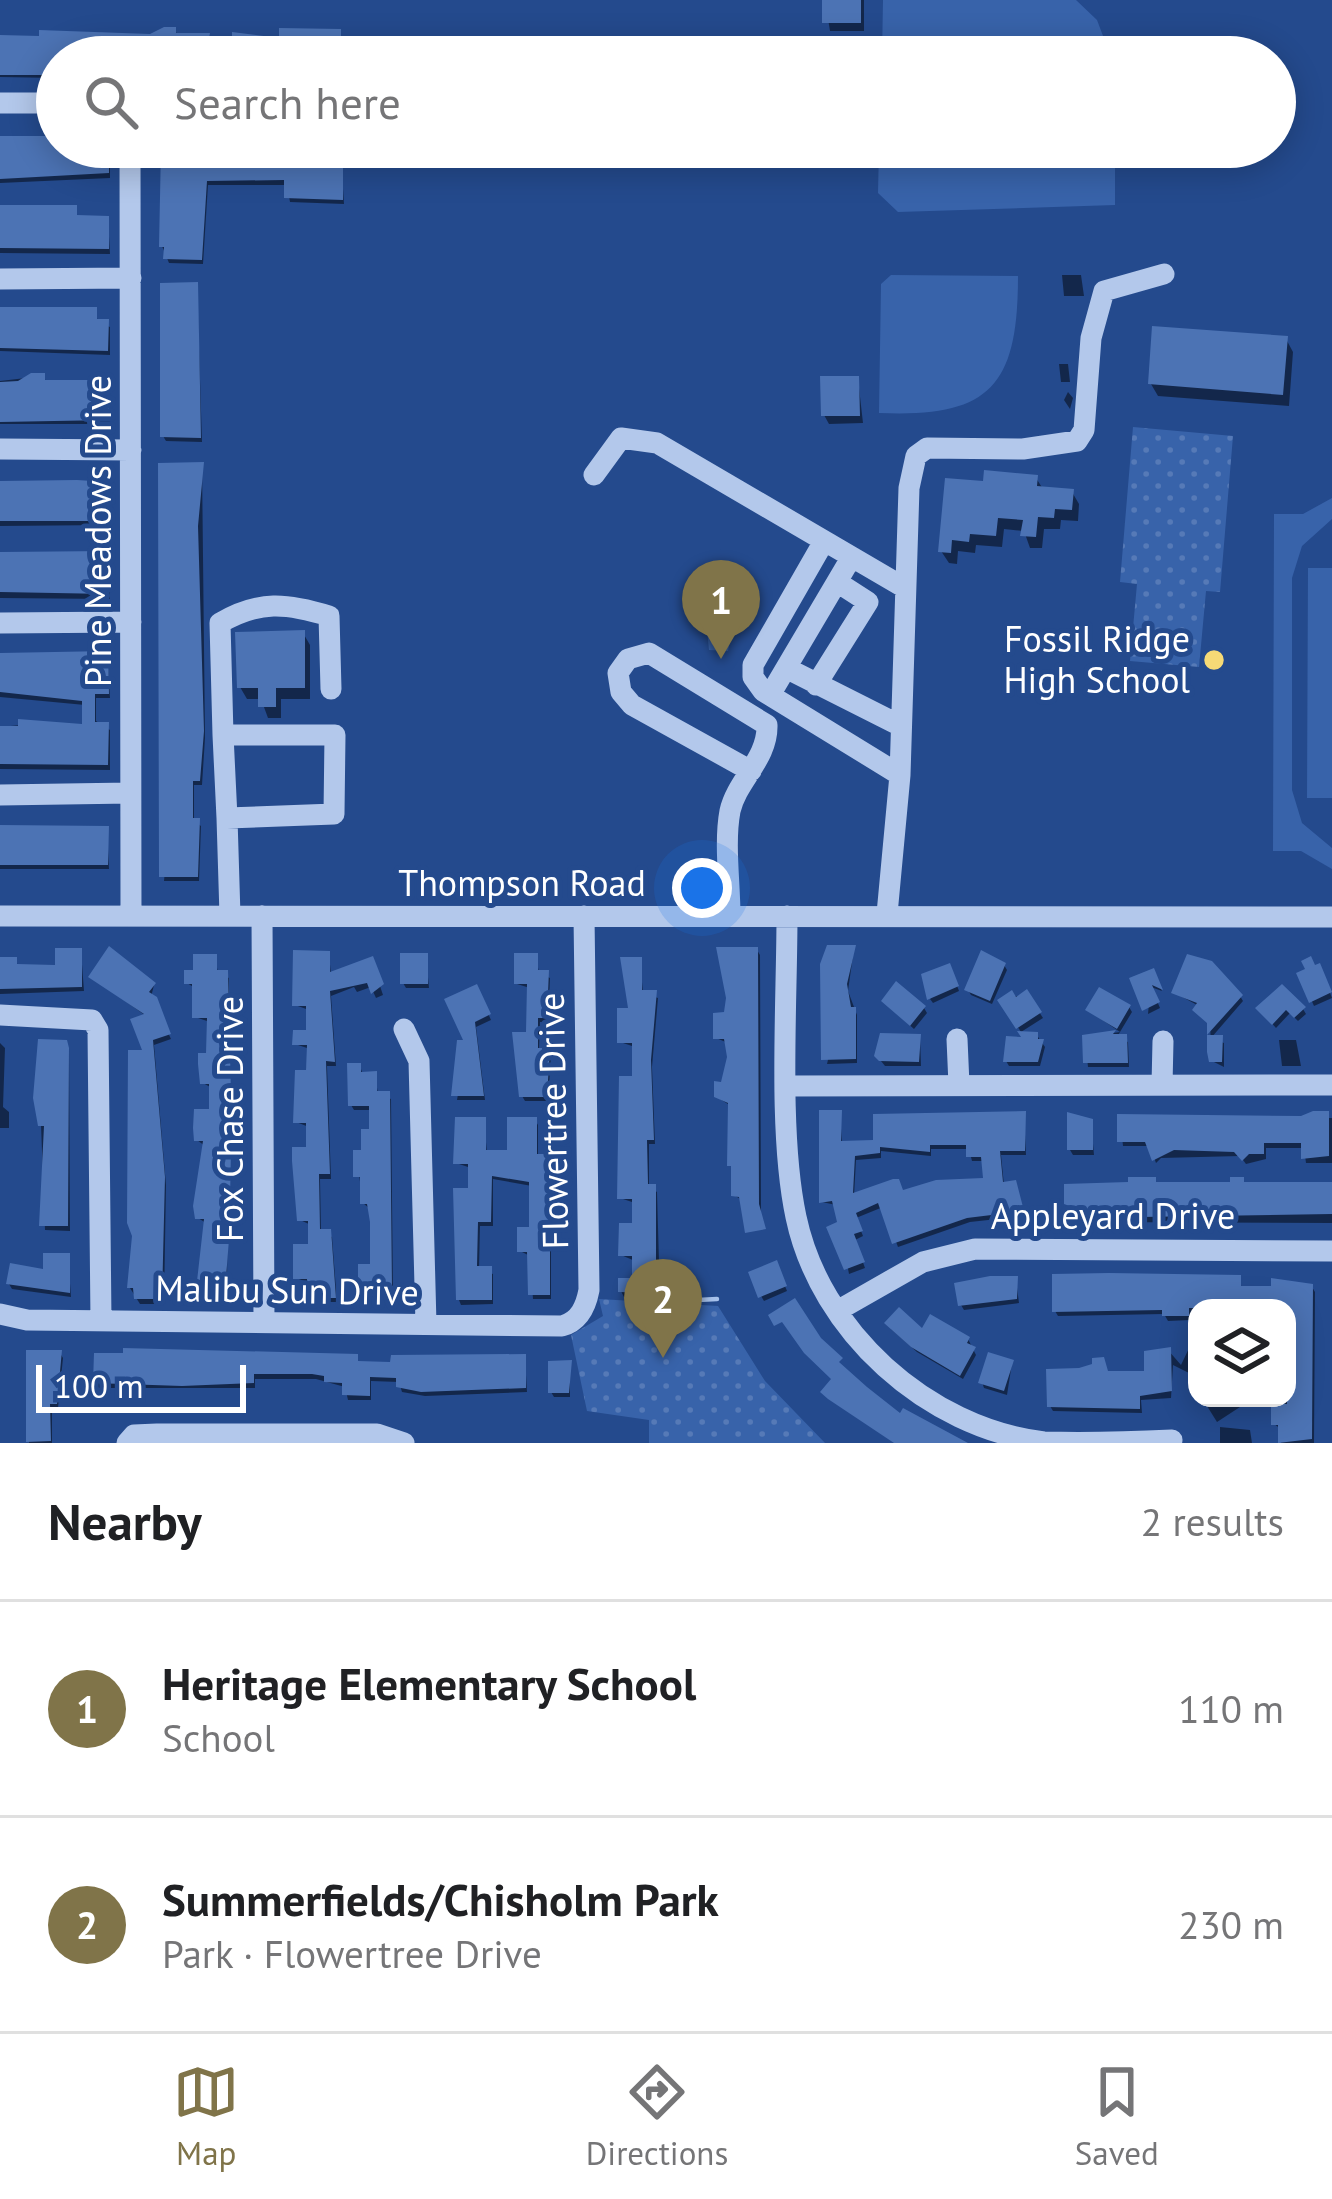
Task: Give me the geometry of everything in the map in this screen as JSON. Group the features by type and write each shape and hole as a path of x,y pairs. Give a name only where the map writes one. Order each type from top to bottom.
{"street":[{"path":"0,103 36,103"},
{"name":"Pine Meadows Drive","path":"130,168 130,916"},
{"path":"887,914 900,776 909,488 916,456 927,448 1022,449 1077,441 1084,430 1090,338 1104,291 1164,274"},
{"path":"0,279 131,278"},
{"path":"594,475 621,438 657,443 905,588"},
{"path":"0,449 131,450"},
{"path":"824,543 753,665 753,677 770,695 900,776"},
{"path":"770,695 850,558"},
{"path":"816,685 868,602 837,582"},
{"path":"230,916 220,623 249,605 290,604 329,616 332,689"},
{"path":"0,622 130,622"},
{"path":"730,916 730,809 752,772 768,740 767,725 759,715 649,652 628,658 618,673 621,692 632,705 752,772"},
{"path":"786,668 901,726"},
{"path":"223,735 334,735 334,814 227,818"},
{"path":"0,794 130,793"},
{"name":"Thompson Road","path":"0,916 1332,916"},
{"name":"Fox Chase Drive","path":"262,916 264,1322"},
{"name":"Flowertree Drive","path":"573,1321 586,1306 589,1290 584,916"},
{"path":"788,916 796,1219 814,1271 870,1357 971,1420 1045,1442 1172,1441"},
{"path":"0,1015 92,1020 98,1030 100,1321"},
{"path":"404,1029 419,1061 426,1324"},
{"path":"957,1040 958,1085"},
{"path":"1162,1085 1163,1041"},
{"path":"789,1086 1332,1085"},
{"name":"Appleyard Drive","path":"837,1311 922,1262 975,1249 1332,1251"},
{"name":"Malibu Sun Drive","path":"0,1314 100,1321 562,1326 573,1321"},
{"path":"128,1443 134,1435 157,1434 377,1433 404,1443"}],"shaded area":[{"path":"883,0 1076,0 1097,20 1103,36 882,36"},
{"path":"879,168 1115,168 1115,205 898,212 878,193"},
{"path":"891,275 1018,276 1017,313 1004,369 972,401 917,413 879,413 881,284"},
{"path":"1133,427 1233,436 1220,592 1206,591 1199,667 1130,661 1137,584 1120,582"},
{"path":"1332,498 1332,519 1302,546 1292,578 1292,790 1302,823 1332,848 1332,869 1301,851 1273,851 1274,514 1303,514"},
{"path":"1308,568 1332,568 1332,798 1307,798"},
{"path":"717,583 739,590 728,651 709,650 704,597"},
{"path":"599,1299 718,1306 765,1381 825,1443 649,1443 649,1420 587,1411 571,1335 603,1316"}],"building":[{"path":"822,0 861,0 861,23 822,23"},
{"path":"164,27 176,27 176,33 210,33 39,36 39,30 150,34"},
{"path":"279,28 341,29 341,36 279,36"},
{"path":"0,35 39,36 36,75 0,75"},
{"path":"0,136 36,136 36,168 109,168 109,173 0,179"},
{"path":"161,168 343,168 343,200 284,198 284,180 207,181 202,260 163,259 164,247 159,247"},
{"path":"0,205 77,205 77,215 109,216 109,249 0,248"},
{"path":"198,282 201,438 160,437 160,283"},
{"path":"0,307 97,307 97,319 109,319 108,351 0,348"},
{"path":"1152,326 1288,336 1283,395 1148,384"},
{"path":"31,373 45,373 45,380 109,380 109,420 0,422 0,382 18,381"},
{"path":"820,376 859,376 860,416 821,416"},
{"path":"204,462 198,526 204,731 200,781 193,781 193,818 200,818 198,877 159,877 158,463"},
{"path":"984,470 1038,475 1037,486 1074,489 1072,510 1055,509 1054,518 1038,517 1036,537 1020,536 1023,520 998,518 996,536 970,534 969,542 952,540 951,553 938,552 945,478 983,481"},
{"path":"0,481 108,482 109,521 0,521"},
{"path":"108,551 109,594 0,592 0,552"},
{"path":"305,630 305,688 276,688 276,707 258,707 258,688 237,688 235,632"},
{"path":"108,651 109,694 95,694 95,722 109,722 108,765 0,764 0,726 18,726 18,719 82,724 82,701 0,692 0,653"},
{"path":"0,825 109,826 108,865 0,865"},
{"path":"827,945 856,945 847,984 851,1007 856,1007 856,1059 821,1060 820,964"},
{"path":"109,946 156,983 149,992 157,997 171,1034 153,1040 165,1177 162,1299 134,1299 133,1288 127,1288 132,1236 127,1223 128,1050 142,1050 130,1019 144,1014 88,977"},
{"path":"716,947 758,947 759,1204 766,1229 745,1233 739,1197 731,1196 731,1166 727,1166 728,1103 714,1097 714,1081 721,1082 727,1057 724,1039 713,1039 713,1013 724,1012 726,998"},
{"path":"55,948 82,948 82,987 0,989 0,957 17,957 17,964 55,965"},
{"path":"293,950 330,951 330,972 373,956 384,984 371,994 367,983 330,991 335,1062 326,1061 330,1174 319,1174 320,1229 331,1229 336,1298 307,1298 307,1279 293,1279 293,1244 308,1244 308,1221 297,1221 292,1161 292,1147 306,1147 306,1123 293,1123 295,1070 306,1070 307,1045 292,1045 293,1030 306,1030 306,1006 292,1006"},
{"path":"981,950 1006,963 990,1001 964,990"},
{"path":"400,953 428,953 428,984 400,984"},
{"path":"514,953 538,953 538,970 549,970 547,1018 538,1018 538,1048 550,1048 547,1097 519,1097 512,1032 526,1032 527,984 514,984"},
{"path":"193,954 217,954 217,970 228,970 231,1095 224,1148 231,1148 230,1201 225,1201 224,1226 230,1226 226,1278 238,1290 196,1290 204,1219 195,1219 193,1206 203,1141 194,1141 194,1109 209,1109 209,1084 200,1084 198,1064 198,1053 206,1053 207,1018 192,1018 192,984 184,984 184,970 193,970"},
{"path":"1187,954 1212,961 1243,995 1207,1035 1207,1023 1192,1010 1197,1003 1171,993"},
{"path":"1311,956 1315,965 1320,963 1332,992 1309,1003 1296,973 1305,969 1301,961"},
{"path":"620,957 642,957 642,990 657,990 651,1060 654,1140 647,1140 648,1184 656,1184 656,1279 662,1280 662,1291 656,1293 618,1292 618,1278 632,1278 632,1256 618,1256 619,1223 632,1223 632,1199 617,1199 619,1076 632,1076 632,1043 617,1043 617,1008 628,1008"},
{"path":"950,963 959,986 927,1000 921,974"},
{"path":"1154,968 1163,990 1152,985 1160,1002 1142,1011 1129,978"},
{"path":"896,981 926,1006 910,1026 881,1001"},
{"path":"477,984 491,1014 475,1022 484,1096 451,1096 457,1040 463,1040 444,999"},
{"path":"1282,984 1306,1007 1294,1018 1286,1010 1272,1025 1255,1008"},
{"path":"1099,987 1131,1005 1117,1029 1085,1010"},
{"path":"1027,989 1042,1012 1016,1029 997,1000 1012,990 1016,997"},
{"path":"1116,1030 1113,1034 1127,1034 1128,1063 1083,1063 1082,1035"},
{"path":"1017,1031 1038,1032 1038,1039 1044,1039 1038,1062 1003,1062 1006,1036 1021,1037"},
{"path":"880,1033 921,1034 919,1062 879,1061 874,1056"},
{"path":"1207,1035 1223,1035 1222,1062 1209,1062"},
{"path":"38,1039 67,1040 69,1048 68,1226 39,1226 44,1126 38,1126 33,1098"},
{"path":"347,1063 361,1063 361,1072 377,1071 377,1091 390,1091 392,1290 375,1290 375,1296 359,1296 358,1264 370,1264 370,1222 367,1204 360,1204 360,1177 353,1177 353,1150 361,1150 361,1129 369,1129 369,1106 348,1106"},
{"path":"819,1110 842,1110 841,1141 873,1140 873,1114 1026,1111 1025,1151 1000,1151 1003,1182 1016,1180 1024,1211 967,1218 892,1244 878,1203 856,1213 863,1231 854,1234 865,1262 844,1270 826,1227 837,1222 832,1201 819,1203","holes":["930,1145 966,1145 966,1157 981,1157 983,1178 936,1180 903,1190 899,1179 893,1179 853,1193 855,1156 880,1153 880,1147 930,1152"]},
{"path":"1329,1111 1329,1156 1301,1159 1301,1143 1264,1143 1264,1154 1249,1154 1242,1161 1234,1152 1174,1150 1152,1161 1145,1142 1117,1142 1117,1114 1301,1116"},
{"path":"1067,1112 1093,1119 1093,1150 1067,1150"},
{"path":"455,1117 486,1117 486,1150 507,1150 507,1117 537,1117 537,1154 547,1154 550,1167 550,1295 528,1295 527,1252 517,1252 517,1227 529,1227 529,1182 492,1176 491,1222 478,1222 477,1266 492,1266 492,1300 456,1300 453,1188 468,1188 468,1164 453,1164"},
{"path":"1128,1177 1156,1177 1156,1182 1230,1182 1230,1177 1244,1177 1244,1182 1332,1182 1332,1214 1075,1218 1075,1208 1064,1204 1064,1184 1128,1182"},
{"path":"43,1253 70,1253 70,1293 6,1284 10,1263 43,1269"},
{"path":"777,1260 787,1286 758,1298 748,1272"},
{"path":"1052,1274 1241,1275 1241,1286 1271,1286 1271,1278 1313,1284 1312,1439 1278,1443 1278,1425 1271,1425 1271,1407 1296,1407 1296,1299 1188,1299 1188,1316 1162,1316 1162,1310 1052,1312"},
{"path":"1018,1276 1017,1299 958,1306 954,1283"},
{"path":"795,1298 821,1338 843,1358 839,1362 867,1387 900,1413 903,1408 968,1443 894,1443 828,1399 820,1392 831,1379 782,1322 774,1326 768,1315"},
{"path":"899,1307 922,1328 930,1314 970,1337 967,1343 976,1347 960,1376 911,1347 884,1323"},
{"path":"1171,1347 1172,1391 1140,1396 1140,1409 1047,1407 1046,1369 1079,1368 1092,1364 1092,1358 1104,1357 1108,1371 1144,1371 1144,1351"},
{"path":"123,1348 358,1354 358,1361 390,1362 391,1355 526,1354 526,1388 421,1392 396,1387 396,1378 370,1377 370,1396 342,1395 342,1383 324,1382 324,1376 312,1374 254,1374 254,1383 182,1386 93,1383 94,1353 123,1353"},
{"path":"26,1350 62,1350 57,1404 50,1404 51,1441 26,1442"},
{"path":"988,1352 1014,1360 1004,1391 978,1383"},
{"path":"572,1360 569,1393 548,1393 548,1361"}],"waterway":[{"path":"698,1300 717,1299"}],"place":[{"name":"Heritage Elementary School","path":"721,659"},
{"name":"Fossil Ridge High School","path":"1214,660"},
{"name":"Summerfields/Chisholm Park","path":"663,1358"}]}
